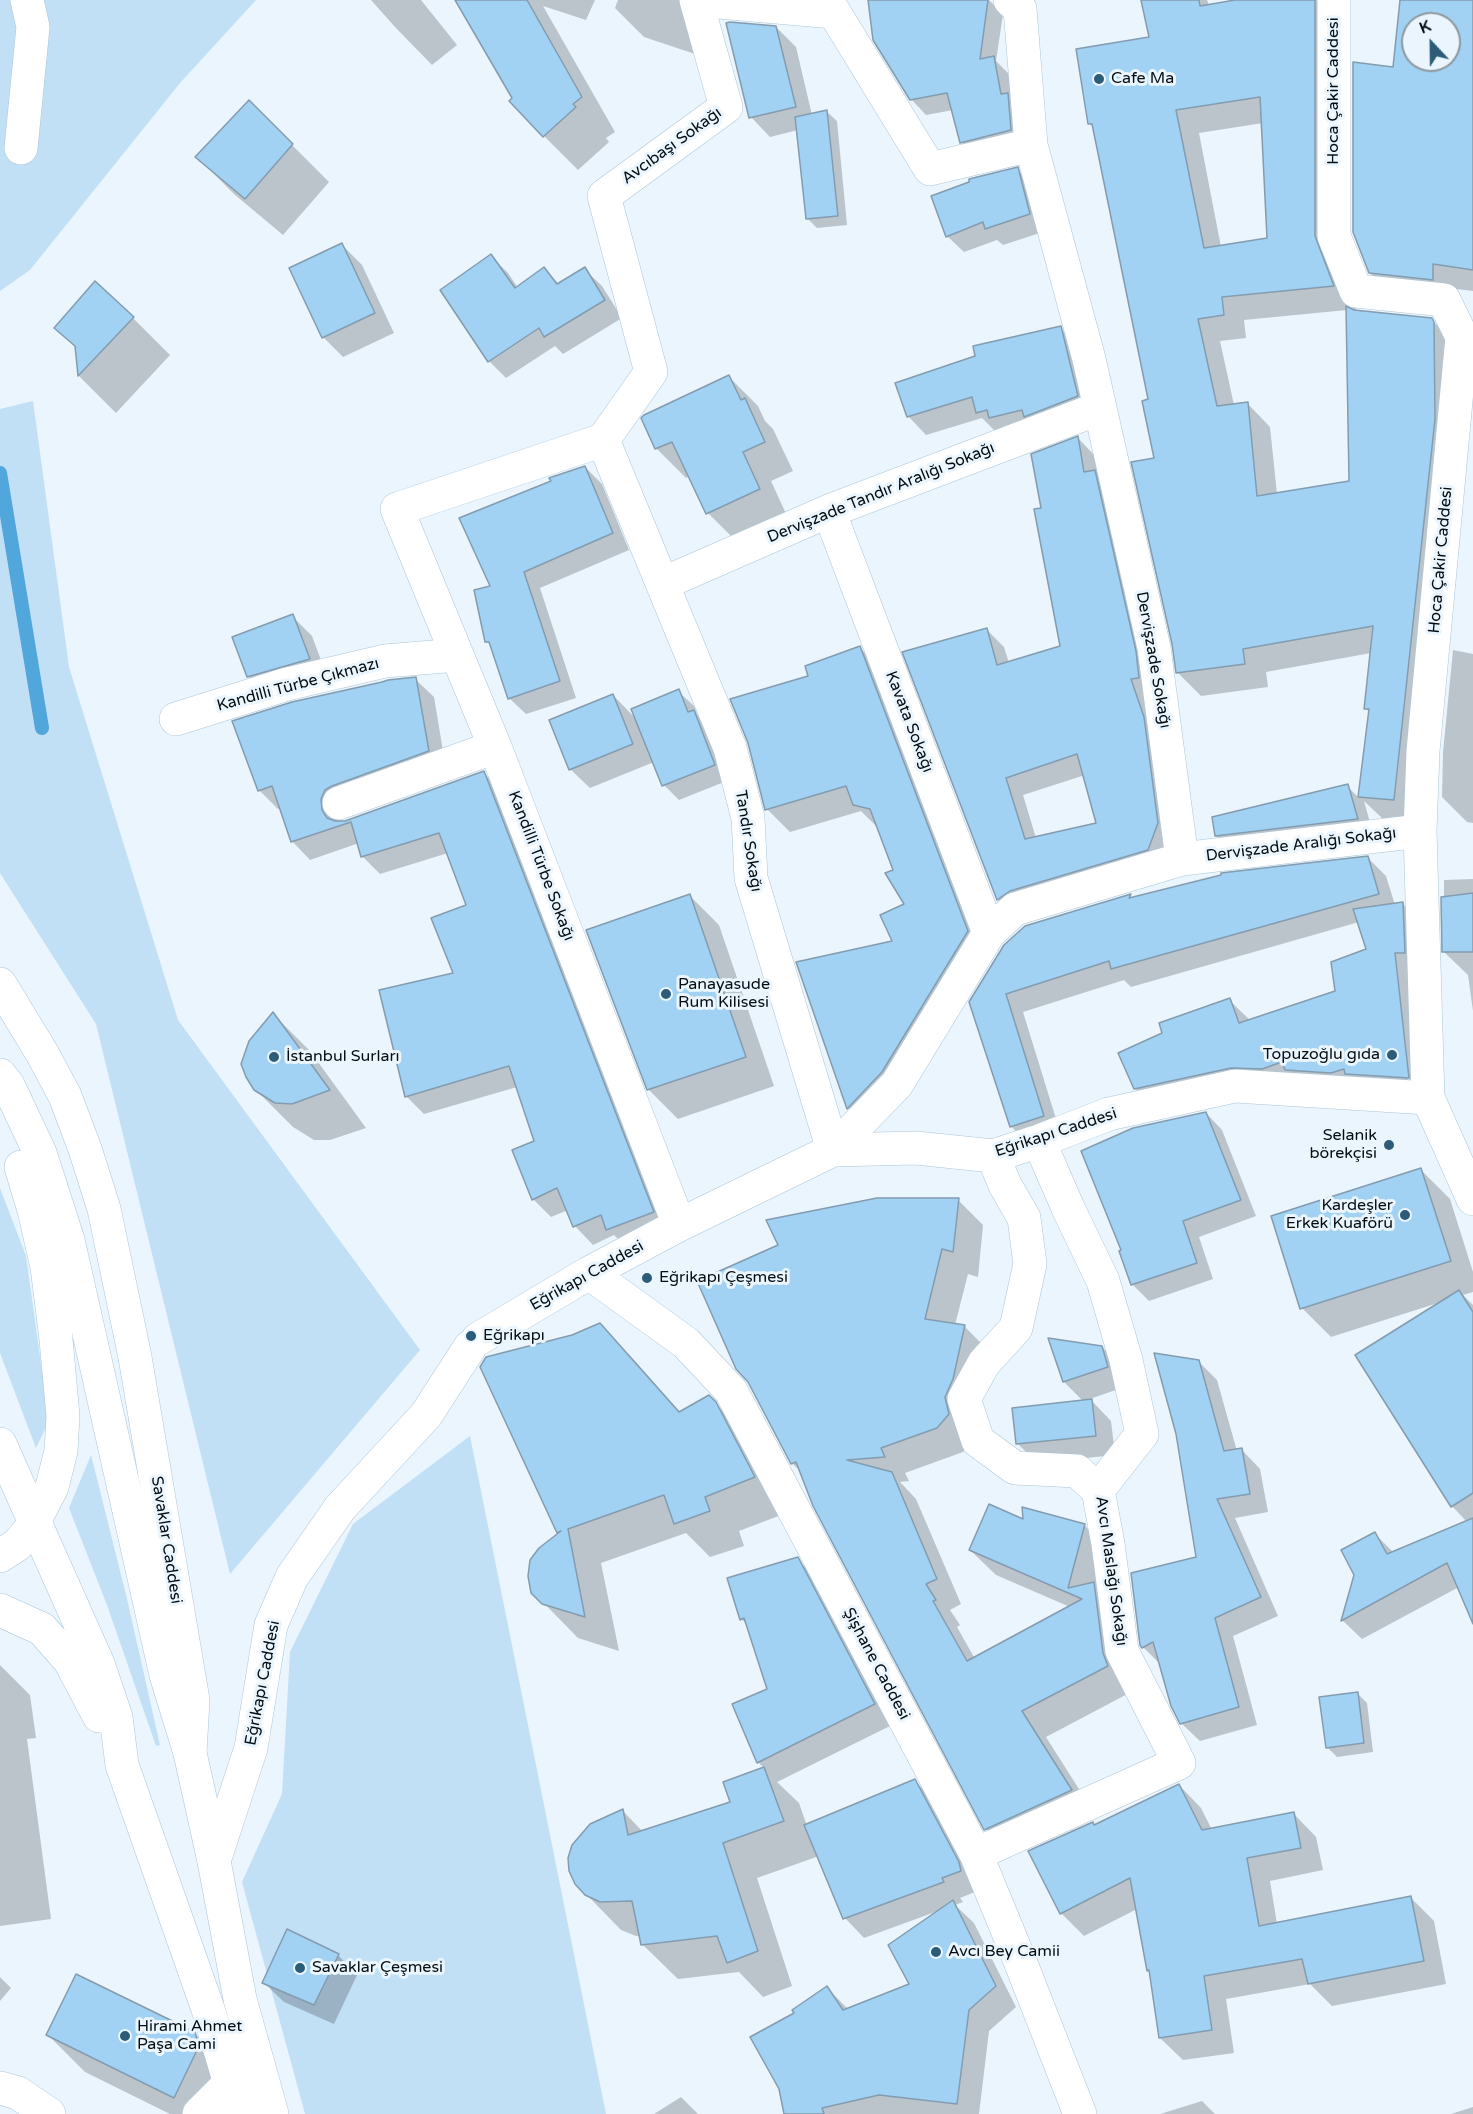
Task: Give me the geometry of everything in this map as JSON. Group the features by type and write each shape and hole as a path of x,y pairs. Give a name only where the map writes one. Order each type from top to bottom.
{"main road":[{"path":"21,148 33,27 27,0"},
{"name":"Avcıbaşı Sokağı","path":"603,440 651,372 604,196 726,107 696,0 834,12 930,169 1031,146"},
{"name":"Hoca Çakir Caddesi","path":"1334,0 1334,236 1356,291 1444,300 1462,337 1423,751 1420,831 1428,1098 1472,1196"},
{"name":"Dervişzade Sokağı","path":"1025,3 1031,146 1089,359 1154,648 1182,859"},
{"name":"Dervişzade Tandır Aralığı Sokağı","path":"664,583 829,511 1100,408"},
{"name":"Kandilli Türbe Sokağı","path":"603,440 397,509 495,747 679,1225"},
{"name":"Tandır Sokağı","path":"603,440 664,583 730,748 748,818 751,878 833,1150"},
{"name":"Kavata Sokağı","path":"829,511 989,933"},
{"name":"Kandilli Türbe Çıkmazı","path":"176,719 287,684 385,661 457,655"},
{"path":"339,803 495,747"},
{"name":"Dervişzade Aralığı Sokağı","path":"1182,859 1420,831"},
{"path":"833,1150 897,1084 989,933 1015,909 1182,859"},
{"name":"Savaklar Caddesi","path":"0,984 37,1044 65,1096 104,1209 135,1356 193,1700 190,1753 214,1861 240,1999 272,2114"},
{"path":"0,1075 8,1086 40,1153 68,1240 166,1675 190,1753"},
{"name":"Eğrikapı Caddesi","path":"214,1861 251,1749 272,1625 292,1577 340,1508 426,1415 474,1343 589,1273 679,1225 833,1150 916,1148 993,1156 1109,1114 1235,1086 1428,1098"},
{"path":"0,1115 20,1165 34,1210 47,1267 63,1416 61,1451 52,1487 29,1531 16,1545 0,1556"},
{"name":"Avcı Maslağı Sokağı","path":"976,1854 1179,1762 1122,1651 1108,1544 1098,1490 1142,1434 1126,1360 1103,1281 1039,1141"},
{"path":"993,1156 1005,1185 1024,1218 1030,1264 1016,1328 984,1363 963,1399 978,1441 1015,1468 1077,1471 1098,1490"},
{"name":"Şişhane Caddesi","path":"589,1273 686,1343 731,1391 976,1854 1080,2114"},
{"path":"0,1444 98,1664 116,1717 122,1765"},
{"path":"0,1610 42,1629 70,1661 111,1736 208,2009 239,2114"},
{"path":"199,2114 230,2083"},
{"path":"0,2088 18,2093 49,2114"}],"shaded area":[{"path":"0,0 256,0 180,83 30,270 0,291"},
{"path":"33,401 69,667 178,1020 420,1350 230,1574 96,1024 0,873 0,409"},
{"path":"0,1188 26,1256 49,1421 36,1448 0,1353"},
{"path":"470,1436 606,2114 305,2114 242,1882 282,1794 290,1652 353,1524"},
{"path":"91,1455 160,1745 156,1746 107,1605 69,1508"}],"building":[{"path":"455,0 527,0 582,97 573,104 576,107 543,137 509,101 512,98"},
{"path":"868,0 988,0 980,59 994,56 1001,94 1008,93 1011,130 960,143 947,93 910,100 873,40"},
{"path":"1141,0 1199,0 1200,6 1235,0 1315,0 1315,236 1334,286 1222,297 1224,315 1198,319 1217,406 1248,402 1257,496 1349,481 1346,306 1354,310 1432,318 1434,322 1435,419 1394,800 1358,797 1369,709 1364,709 1373,626 1243,649 1245,664 1176,673 1172,644 1131,462 1154,458 1142,401 1148,399 1092,124 1088,124 1076,49 1149,37","holes":["1260,97 1267,238 1204,248 1176,110"]},
{"path":"1400,0 1473,0 1473,270 1433,264 1433,280 1369,273 1353,232 1353,62 1393,67"},
{"path":"726,23 776,26 796,107 749,118"},
{"path":"249,100 293,144 245,199 195,157"},
{"path":"827,110 838,216 806,219 795,117"},
{"path":"1018,167 1030,214 985,229 983,222 946,237 931,196 969,182 969,179"},
{"path":"342,243 375,313 322,338 289,268"},
{"path":"491,254 515,288 544,267 557,284 585,267 605,300 544,337 539,328 488,362 440,290"},
{"path":"95,281 134,317 78,376 75,346 54,328"},
{"path":"1061,326 1078,396 1024,417 1022,410 989,418 987,410 976,413 972,397 907,417 895,383 975,356 973,346"},
{"path":"729,375 741,400 745,398 765,442 743,452 760,489 706,514 672,442 655,449 641,418"},
{"path":"1078,436 1084,472 1095,470 1136,651 1139,678 1131,679 1144,717 1158,823 1148,850 1010,891 997,900 902,652 987,628 997,665 1060,646 1034,509 1041,508 1031,454","holes":["1077,754 1096,823 1025,839 1006,778"]},
{"path":"585,466 613,533 524,572 560,681 508,699 489,642 485,642 474,590 490,586 459,518 551,481 549,478"},
{"path":"293,614 310,659 247,677 232,637"},
{"path":"860,646 968,931 882,1072 847,1109 796,962 892,941 880,915 904,904 885,873 893,870 870,809 853,805 846,786 765,810 748,743 730,699 808,676 805,666"},
{"path":"416,677 429,751 332,786 325,790 321,799 322,810 327,818 345,821 484,771 654,1212 606,1230 601,1215 573,1227 557,1188 532,1200 512,1150 534,1141 509,1066 405,1097 379,990 453,973 431,918 466,905 439,833 361,857 351,822 291,842 272,786 258,791 232,721 292,702 388,680"},
{"path":"679,689 688,712 694,710 715,765 662,786 631,709"},
{"path":"613,694 633,744 569,770 549,720"},
{"path":"1348,784 1358,819 1215,836 1212,817"},
{"path":"1368,856 1379,894 1111,969 1109,961 1006,994 1044,1116 1010,1127 969,1002 1004,945 1025,926 1131,894 1129,898 1221,875 1221,873"},
{"path":"1473,893 1473,952 1442,952 1441,897"},
{"name":"Panayasude Rum Kilisesi","path":"690,894 746,1057 647,1090 586,930"},
{"path":"1403,902 1405,953 1395,953 1409,1078 1345,1074 1344,1069 1331,1073 1285,1070 1282,1062 1262,1069 1231,1068 1134,1089 1118,1053 1162,1033 1159,1023 1230,998 1239,1023 1335,991 1331,962 1366,949 1353,909"},
{"path":"273,1012 330,1090 292,1104 275,1103 254,1090 241,1064 249,1041"},
{"path":"1206,1112 1241,1200 1183,1221 1197,1263 1131,1285 1119,1251 1121,1250 1081,1151 1133,1128"},
{"path":"1421,1168 1451,1261 1300,1309 1271,1216"},
{"path":"877,1198 959,1198 953,1252 942,1249 925,1319 965,1325 953,1379 945,1397 949,1414 937,1428 881,1448 885,1457 847,1460 892,1472 937,1579 926,1584 936,1600 933,1601 967,1661 1082,1599 969,1550 989,1504 1023,1519 1022,1507 1085,1524 1068,1588 1094,1582 1103,1653 1108,1666 1022,1711 1072,1790 984,1830 813,1506 796,1462 791,1464 748,1382 736,1369 697,1281 778,1245 766,1220"},
{"path":"1459,1290 1473,1312 1473,1493 1451,1507 1355,1355"},
{"path":"600,1323 679,1412 709,1395 716,1402 755,1477 705,1497 710,1511 674,1524 664,1495 568,1529 585,1617 542,1604 531,1593 528,1576 530,1560 539,1548 561,1531 557,1533 480,1367 486,1357 572,1335"},
{"path":"1048,1338 1102,1346 1108,1367 1063,1382"},
{"path":"1154,1353 1199,1360 1224,1451 1242,1448 1250,1494 1217,1499 1261,1597 1215,1618 1239,1707 1180,1724 1171,1706 1153,1642 1142,1648 1140,1645 1131,1573 1196,1557 1176,1434"},
{"path":"1092,1399 1096,1436 1016,1444 1012,1408"},
{"path":"1473,1518 1473,1624 1447,1563 1341,1621 1354,1575 1341,1550 1375,1532 1387,1554"},
{"path":"798,1557 875,1704 757,1763 732,1704 767,1689 744,1618 740,1620 727,1578"},
{"path":"1358,1692 1364,1743 1326,1748 1319,1697"},
{"path":"764,1767 784,1821 723,1843 758,1951 727,1963 717,1936 641,1945 632,1901 600,1902 585,1895 575,1884 569,1871 568,1858 572,1845 590,1824 623,1809 628,1835 730,1802 723,1782"},
{"path":"915,1779 959,1862 961,1871 942,1878 944,1882 843,1919 804,1825"},
{"path":"1179,1784 1202,1830 1294,1812 1301,1848 1247,1858 1259,1926 1411,1896 1424,1961 1308,1984 1302,1959 1204,1976 1212,2030 1159,2038 1149,1970 1147,1971 1130,1878 1060,1914 1028,1851 1093,1822 1094,1825"},
{"path":"953,1900 996,1986 969,2010 957,2104 879,2095 822,2108 824,2114 784,2114 779,2089 750,2037 794,2013 792,2010 827,1986 843,2010 909,1984 888,1945"},
{"name":"Savaklar Çeşmesi","path":"287,1929 339,1954 314,2005 262,1983"},
{"name":"Hirami Ahmet Paşa Cami","path":"76,1974 195,2032 199,2046 174,2098 46,2035"}],"waterway":[{"path":"0,473 42,728"}],"place":[{"name":"Cafe Ma","path":"1099,79"},
{"name":"Panayasude Rum Kilisesi","path":"666,994"},
{"name":"Topuzoğlu gıda","path":"1392,1055"},
{"name":"İstanbul Surları","path":"274,1057"},
{"name":"Selanik börekçisi","path":"1389,1145"},
{"name":"Kardeşler Erkek Kuaförü","path":"1405,1215"},
{"name":"Eğrikapı Çeşmesi","path":"647,1278"},
{"name":"Eğrikapı","path":"471,1336"},
{"name":"Avcı Bey Camii","path":"936,1952"},
{"name":"Savaklar Çeşmesi","path":"300,1968"},
{"name":"Hirami Ahmet Paşa Cami","path":"125,2036"}]}
